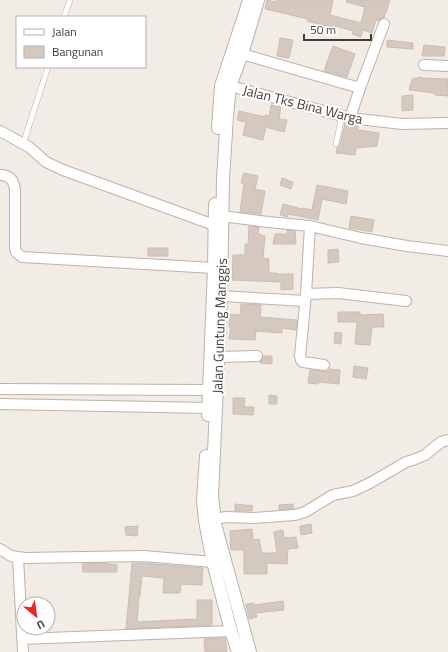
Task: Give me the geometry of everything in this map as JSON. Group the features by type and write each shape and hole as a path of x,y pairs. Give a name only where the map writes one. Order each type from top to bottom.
{"street":[{"name":"Jalan Guntung Manggis","path":"238,652 213,562 205,521 203,500 209,390 214,268 214,225 221,86 250,0"},
{"name":"Jalan Guntung Manggis","path":"250,652 214,519 212,496 219,357 223,179 227,116 230,86 242,54 258,0"},
{"path":"346,117 360,88 384,24"},
{"path":"242,54 360,88"},
{"path":"424,65 448,66"},
{"name":"Jalan Tks Bina Warga","path":"230,86 346,117 402,124 448,123"},
{"path":"0,131 29,147 46,162 63,170 214,225"},
{"path":"0,175 8,176 14,184 15,246 16,252 22,257 214,268"},
{"path":"222,216 310,226 377,241 448,251"},
{"path":"310,226 306,298 300,356 303,362 324,365"},
{"path":"221,296 306,298 338,293 406,301"},
{"path":"219,357 257,356"},
{"path":"0,389 209,390"},
{"path":"0,404 208,408"},
{"path":"214,519 226,517 254,518 295,515 305,512 333,496 353,491 370,483 406,462 425,455 441,442 448,440"},
{"path":"0,549 12,556 25,558 144,556 213,562"},
{"path":"18,557 23,652"},
{"path":"22,639 231,631"}],"lane":[{"path":"64,16 70,0"},
{"path":"23,144 48,68"},
{"path":"336,144 346,117"}],"building":[{"path":"267,0 275,2 276,0 333,0 330,15 361,23 365,7 346,2 347,0 390,0 384,18 378,21 376,20 372,33 363,30 361,37 352,34 353,31 336,26 335,28 307,21 308,19 265,9"},
{"path":"280,38 293,40 289,58 277,56"},
{"path":"387,40 413,43 413,49 387,47"},
{"path":"424,45 445,47 444,56 422,56"},
{"path":"333,46 355,54 347,77 324,71"},
{"path":"422,77 448,79 448,96 409,90 412,79"},
{"path":"413,95 413,110 402,111 402,96"},
{"path":"271,105 281,107 279,119 287,120 284,132 266,127 263,140 243,135 246,122 237,120 239,111 265,117 265,115 269,116"},
{"path":"345,123 358,125 358,130 379,133 377,146 356,148 355,155 336,153 337,148 340,145"},
{"path":"244,173 258,176 255,189 265,191 261,214 240,212 244,183 241,183"},
{"path":"282,178 293,182 291,189 280,185"},
{"path":"317,185 348,191 346,204 322,199 318,220 288,214 288,217 280,215 283,204 312,210"},
{"path":"351,216 374,220 372,232 349,228"},
{"path":"249,226 259,227 258,234 265,236 263,258 269,259 269,273 293,274 293,289 281,290 281,282 232,280 233,255 245,255 245,244 248,244"},
{"path":"287,230 295,231 296,244 273,244 275,234 287,234"},
{"path":"148,248 168,248 168,256 148,256"},
{"path":"338,249 339,262 328,263 328,250"},
{"path":"241,304 261,305 260,317 297,320 296,330 282,328 282,333 256,331 255,340 229,339 231,327 229,327 230,314 240,315"},
{"path":"338,312 360,312 360,315 383,314 384,327 372,327 370,345 355,344 357,322 338,322"},
{"path":"335,332 342,333 341,344 334,343"},
{"path":"263,356 272,356 272,364 260,363"},
{"path":"354,366 368,368 366,379 353,377"},
{"path":"329,369 340,370 339,384 319,382 318,384 308,383 310,370 329,371"},
{"path":"269,395 277,396 277,404 269,404"},
{"path":"233,398 245,398 244,407 254,407 253,415 233,414"},
{"path":"235,504 253,506 252,511 235,511"},
{"path":"293,504 294,509 279,510 279,505"},
{"path":"311,524 312,533 301,535 300,526"},
{"path":"138,526 137,536 126,535 125,527"},
{"path":"252,529 253,540 259,539 262,553 277,553 274,532 283,530 284,538 296,537 298,548 288,549 287,564 267,563 267,574 244,574 244,550 231,550 230,531"},
{"path":"102,563 117,565 117,572 83,572 82,564"},
{"path":"132,563 203,568 202,585 181,584 180,593 163,593 164,578 142,576 137,622 197,619 197,600 212,600 212,625 126,629"},
{"path":"283,601 284,610 256,613 257,617 249,619 246,604 254,603 254,605"},
{"path":"225,638 227,652 205,652 204,639"}]}
